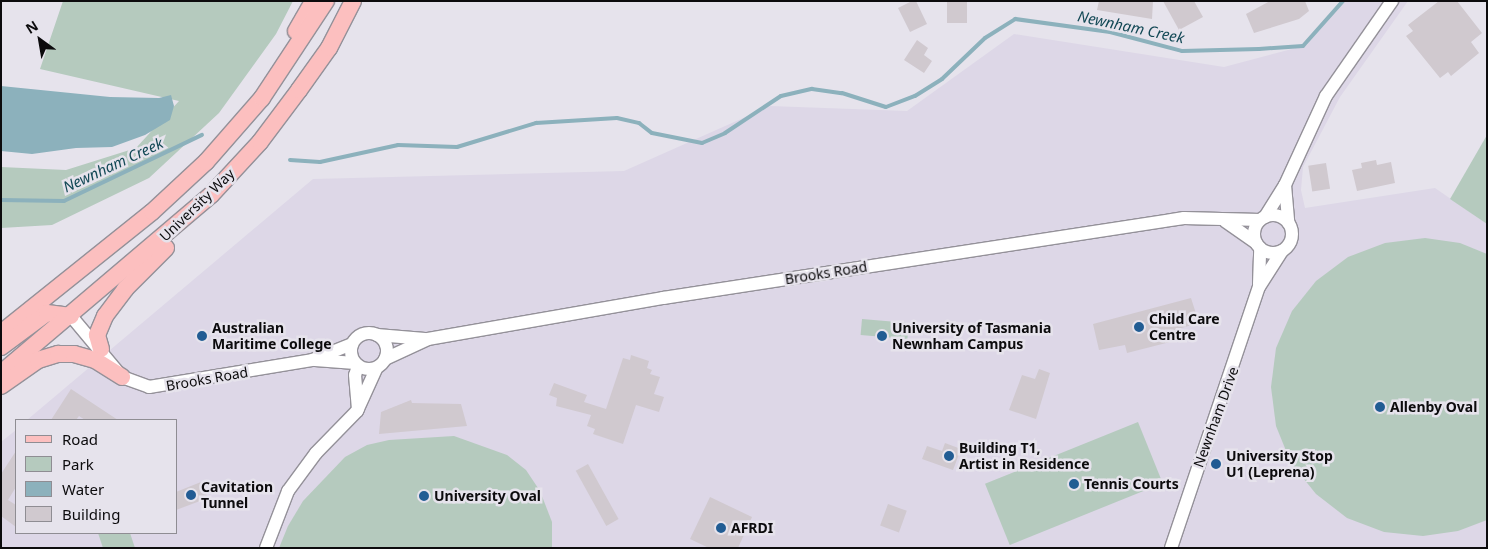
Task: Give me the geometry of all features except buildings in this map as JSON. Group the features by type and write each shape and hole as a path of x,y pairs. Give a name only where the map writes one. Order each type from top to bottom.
{"main road":[{"path":"231,135 282,56 312,1"},
{"name":"University Way","path":"1,333 152,212 231,135 284,67 326,1"},
{"name":"University Way","path":"1,373 71,316 211,195 260,142 329,48 353,1"},
{"path":"329,48 363,1"},
{"path":"101,349 98,335 105,316 211,195"},
{"path":"1,347 47,314 71,316"},
{"path":"1,386 38,360 58,354 74,354 95,360 122,376"}],"street":[{"path":"1258,246 1254,232 1285,185 1326,96 1392,1"},
{"path":"1225,221 1270,253 1282,251 1290,241 1285,185"},
{"path":"1263,219 1278,216 1288,223"},
{"name":"Brooks Road","path":"376,335 428,340 663,298 1184,218 1225,221 1263,219"},
{"name":"Newnham Drive","path":"1258,246 1259,286"},
{"name":"Newnham Drive","path":"1171,548 1259,286 1282,251"},
{"name":"Brooks Road","path":"71,316 122,376 140,385 160,388 312,360 352,344"},
{"path":"266,548 280,504 292,484 316,453 360,405 381,363 385,343 376,335 365,333 352,344 351,355 356,364 360,405"},
{"name":"Brooks Road","path":"381,363 428,340"},
{"name":"Brooks Road","path":"312,360 356,364"},
{"path":"356,364 366,369 381,363"}],"shaded area":[{"name":"University of Tasmania Newnham Campus","path":"1340,1 1408,1 1340,97 1303,167 1301,190 1305,208 1435,188 1487,224 1487,548 1,548 1,442 15,431 15,534 178,534 178,419 28,419 313,179 624,171 770,106 907,111 1014,34 1224,67 1307,45"}],"green space":[{"path":"63,1 293,1 276,34 219,113 149,178 52,225 1,228 1,167 66,170 136,148 179,101 40,69"},
{"path":"1487,135 1487,224 1450,199"},
{"name":"Allenby Oval","path":"1425,238 1460,243 1487,254 1487,520 1458,531 1423,536 1384,532 1347,518 1316,494 1291,463 1276,426 1271,387 1276,348 1292,311 1316,281 1348,257 1385,243"},
{"path":"862,319 909,323 907,339 861,335"},
{"name":"Tennis Courts","path":"1138,422 1163,483 1010,545 985,484"},
{"name":"University Oval","path":"454,436 507,455 526,470 540,491 552,522 552,548 279,548 288,526 303,501 345,457 367,445 389,440"},
{"path":"98,534 130,534 135,548 103,548"}],"water":[{"path":"1,86 110,97 159,98 171,95 174,106 170,120 145,135 112,147 76,148 32,154 1,151"}],"waterway":[{"name":"Newnham Creek","path":"290,160 320,162 398,145 457,147 536,123 617,118 639,123 652,133 702,143 725,133 781,96 812,89 842,93 886,107 915,96 942,79 985,38 1015,19 1110,32 1182,51 1259,49 1303,46 1343,1"},
{"name":"Newnham Creek","path":"1,200 64,201 202,135"}],"place":[{"name":"Child Care Centre","path":"1139,327"},
{"name":"Australian Maritime College","path":"202,336"},
{"name":"University of Tasmania Newnham Campus","path":"882,336"},
{"name":"Allenby Oval","path":"1380,407"},
{"name":"Building T1, Artist in Residence","path":"949,456"},
{"name":"University Stop U1 (Leprena)","path":"1216,464"},
{"name":"Tennis Courts","path":"1074,484"},
{"name":"Cavitation Tunnel","path":"191,495"},
{"name":"University Oval","path":"424,496"},
{"name":"AFRDI","path":"721,528"}]}
